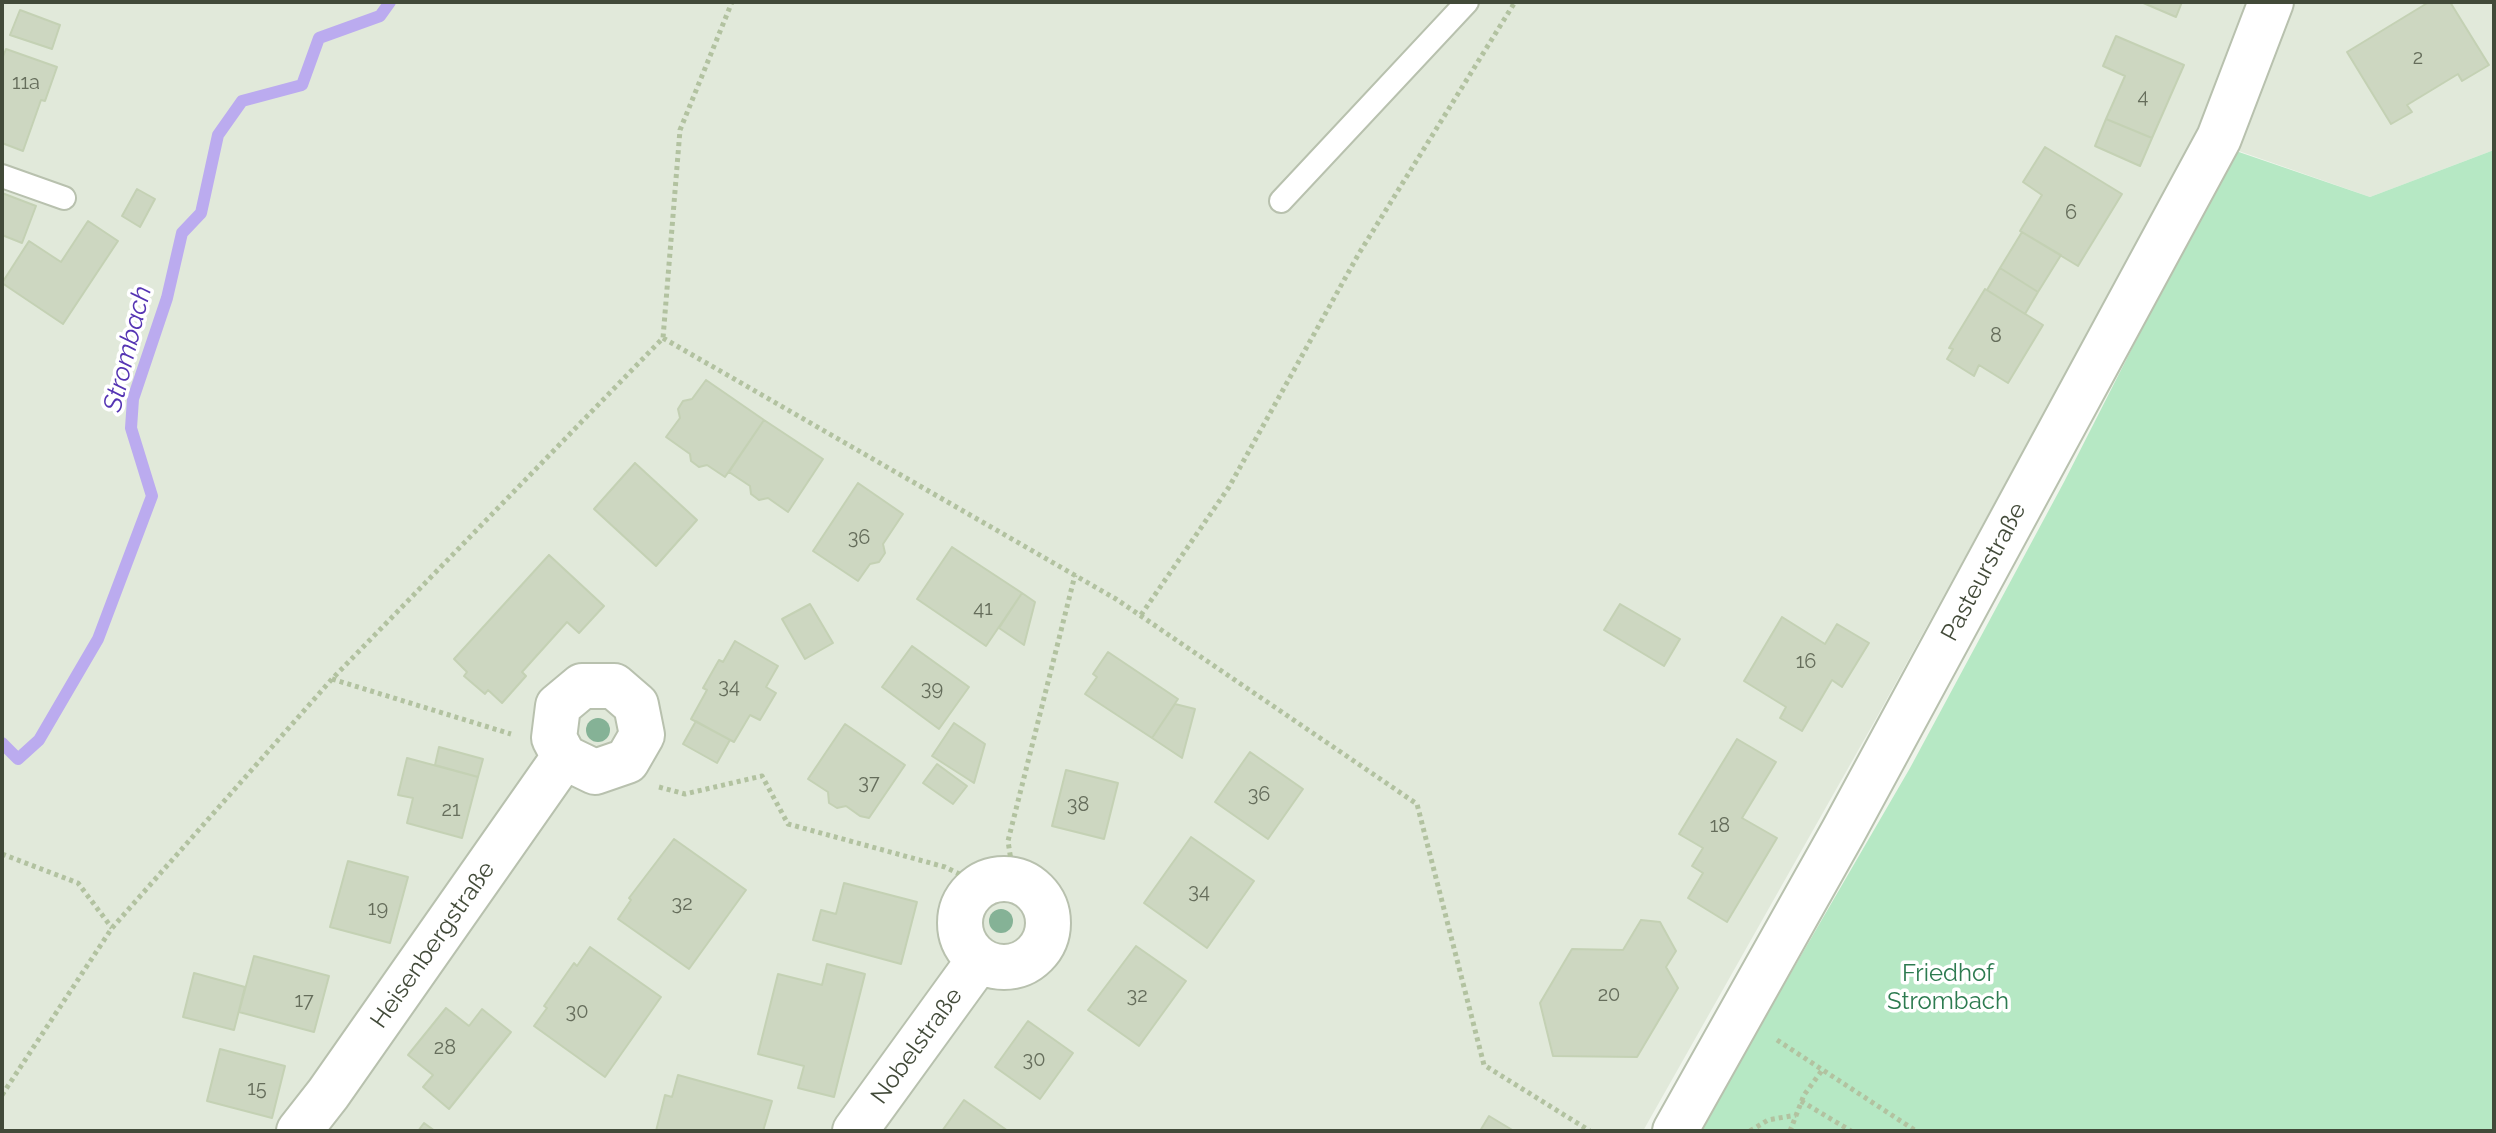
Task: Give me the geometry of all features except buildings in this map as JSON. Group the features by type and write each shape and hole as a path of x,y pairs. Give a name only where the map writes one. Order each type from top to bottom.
{"street":[{"name":"Pasteurstraße","path":"1675,1131 1850,818 2219,138 2271,2"},
{"name":"Heisenbergstraße","path":"299,1131 564,757"},
{"path":"998,882 1036,892 1049,921 1045,940 1034,956 1017,966 997,967 979,960 966,947 960,931 961,913 968,896 998,882"},
{"name":"Nobelstraße","path":"855,1131 979,960"}],"lane":[{"path":"1281,201 1467,2"},
{"path":"2,176 64,198"}],"path":[{"path":"2,1095 112,928 332,679 663,338 680,130 732,2"},
{"path":"1141,615 1229,487 1358,255 1515,2"},
{"path":"663,338 1141,615 1417,804 1484,1065 1590,1131"},
{"path":"660,788 685,794 762,776 788,824 998,882 1075,575"},
{"path":"332,679 497,730"},
{"path":"2,854 78,883 112,928"},
{"path":"1739,1016 1916,1131"},
{"path":"1790,1131 1801,1101 1823,1069"},
{"path":"1801,1101 1851,1131"},
{"path":"1750,1131 1768,1120 1796,1115"}],"shaded area":[{"path":"2,2 2494,2 2494,150 2370,197 2196,136 1877,717 1643,1131 2,1131"}],"green space":[{"name":"Friedhof Strombach","path":"2233,150 2370,197 2494,150 2494,1131 1699,1131 1910,768 2064,482"}],"waterway":[{"name":"Strombach","path":"2,743 18,759 39,740 98,639 152,496 131,428 133,399 167,298 182,233 201,213 218,135 242,101 302,85 319,38 380,16 390,2"}]}
